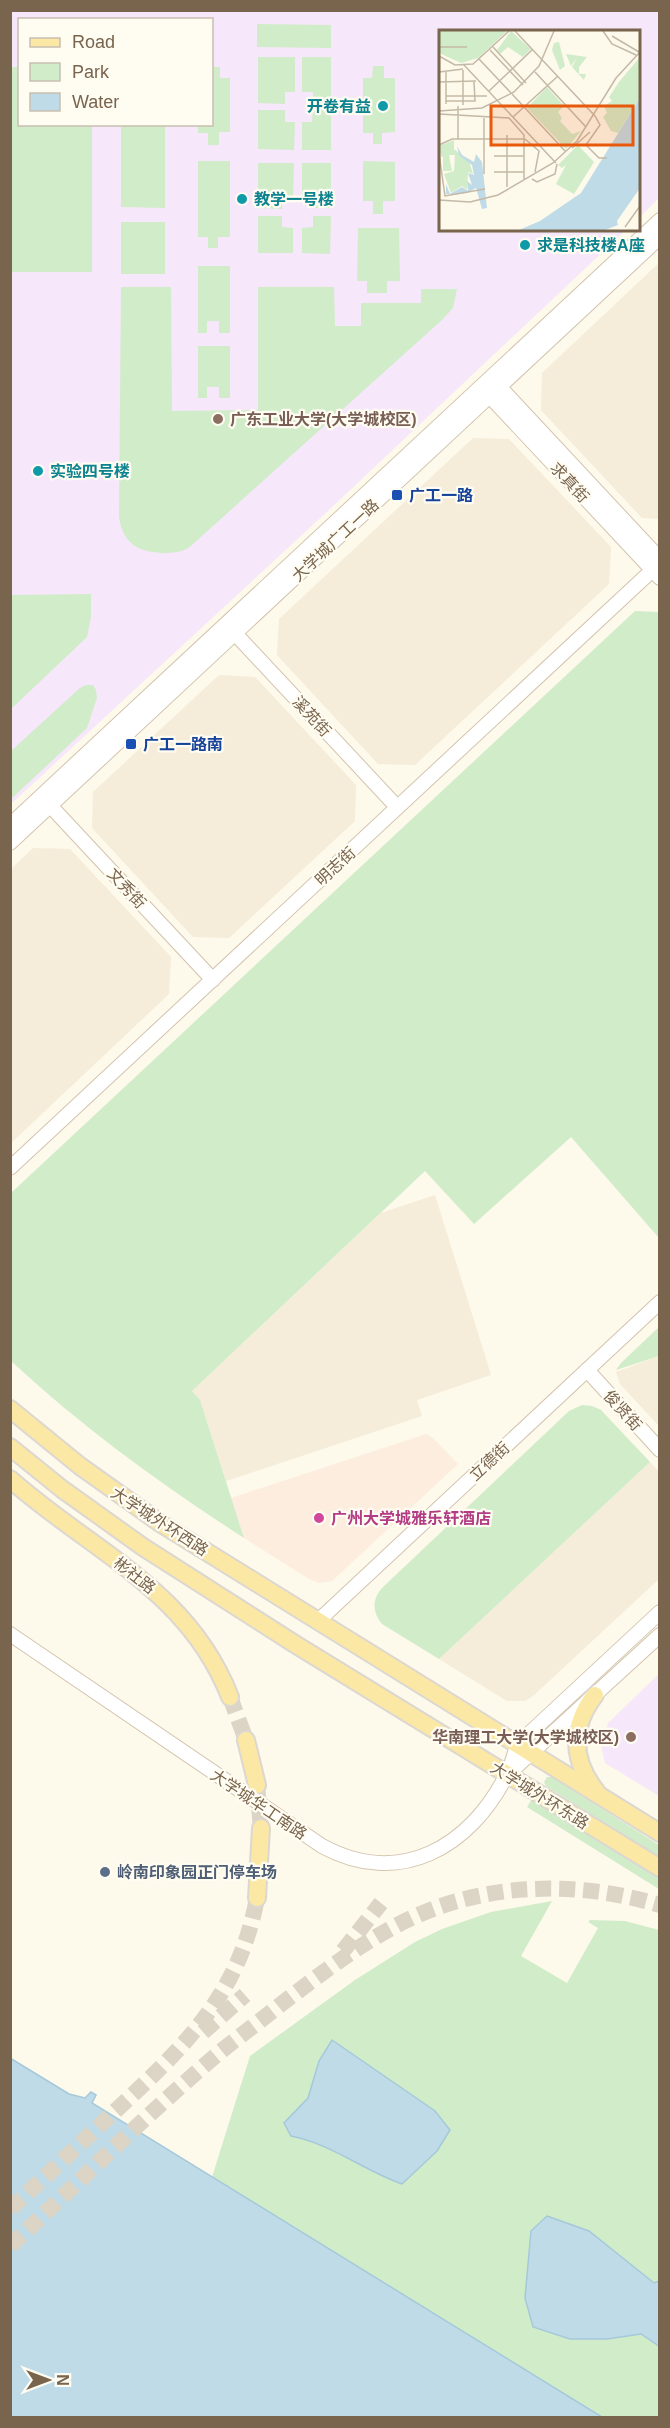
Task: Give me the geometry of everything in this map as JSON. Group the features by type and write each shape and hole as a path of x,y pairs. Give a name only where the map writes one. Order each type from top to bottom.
{"main road":[{"name":"大学城外环西路","path":"10,1409 127,1501 318,1621"},
{"name":"大学城外环西路","path":"10,1447 111,1525 298,1646"},
{"name":"彬社路","path":"10,1479 159,1593 196,1636 217,1669 230,1697"},
{"name":"大学城外环东路","path":"318,1621 660,1833"},
{"name":"大学城外环东路","path":"298,1646 660,1868"},
{"path":"595,1695 581,1715 577,1745 588,1779 603,1798"},
{"path":"246,1740 257,1785"},
{"path":"257,1898 261,1828"}],"street":[{"name":"大学城广工一路","path":"490,387 660,220"},
{"name":"大学城广工一路","path":"10,843 46,801 231,628 490,387 660,237"},
{"name":"求真街","path":"490,387 658,567"},
{"name":"明志街","path":"10,1168 658,567"},
{"name":"溪苑街","path":"231,628 398,807"},
{"name":"大学城广工一路","path":"10,825 46,801"},
{"name":"文秀街","path":"46,801 213,980"},
{"name":"立德街","path":"318,1621 660,1302"},
{"name":"俊贤街","path":"587,1370 660,1450"},
{"name":"大学城华工南路","path":"10,1634 322,1846 350,1859 369,1863 395,1863 421,1858 463,1834 480,1815 525,1748 660,1612"},
{"name":"大学城华工南路","path":"525,1748 595,1695 660,1635"}],"shaded area":[{"name":"广东工业大学(大学城校区)","path":"11,11 657,11 660,17 659,198 640,217 640,30 439,30 439,231 625,231 330,509 11,804"},
{"path":"659,263 659,519 642,518 541,410 542,373"},
{"path":"473,438 509,439 611,547 609,584 415,765 378,764 277,655 279,619"},
{"path":"219,675 255,677 356,785 355,821 229,938 193,937 92,828 93,792"},
{"path":"33,848 70,849 171,957 169,994 11,1143 11,869"},
{"path":"435,1195 491,1375 417,1400 422,1416 226,1481 200,1400 192,1391 381,1213"},
{"path":"659,1356 659,1426 620,1384 616,1372"},
{"name":"广州大学城雅乐轩酒店","path":"426,1434 433,1438 458,1464 332,1581 319,1583 309,1579 244,1538 231,1498"},
{"path":"650,1462 659,1472 659,1579 525,1701 507,1701 439,1659"},
{"name":"华南理工大学(大学城校区)","path":"659,1674 659,1796 605,1763 601,1746 608,1723"}],"green space":[{"path":"257,24 331,25 331,48 257,47"},
{"path":"258,57 295,57 295,92 285,92 285,104 258,103"},
{"path":"302,57 331,57 331,104 313,104 313,92 302,92"},
{"path":"373,66 384,66 384,78 395,78 395,132 382,133 382,144 373,144 373,133 363,133 363,78 372,78"},
{"path":"11,67 18,67 18,126 92,126 92,272 11,272"},
{"path":"213,67 220,67 220,78 230,78 230,132 219,132 219,145 208,145 208,133 198,133 198,126 213,126"},
{"path":"313,109 331,109 331,150 302,150 302,122 312,122"},
{"path":"258,110 285,110 285,122 295,122 294,150 258,149"},
{"path":"121,126 165,126 165,208 121,207"},
{"path":"198,161 230,161 230,237 218,237 218,248 208,248 208,237 198,237"},
{"path":"363,161 395,162 395,201 383,201 383,214 373,214 373,201 363,201"},
{"path":"258,163 294,163 293,197 282,197 282,209 258,208"},
{"path":"302,163 331,163 331,208 313,208 313,197 302,197"},
{"path":"258,216 282,216 282,227 293,228 293,253 258,253"},
{"path":"313,216 331,216 330,254 302,253 302,228 313,227"},
{"path":"121,222 165,222 165,274 121,274"},
{"path":"358,228 399,228 400,281 387,281 387,293 367,293 367,281 357,281"},
{"path":"198,266 230,266 230,333 219,333 219,321 207,321 207,333 198,333"},
{"path":"121,287 171,287 172,411 258,410 258,287 334,287 335,326 361,326 361,303 421,303 421,289 457,289 453,308 442,320 190,547 181,551 157,553 134,546 124,534 119,517"},
{"path":"198,346 230,346 230,398 219,398 219,387 207,387 207,398 198,398"},
{"path":"91,594 91,617 87,637 11,709 11,595"},
{"path":"635,611 660,612 659,1238 571,1137 474,1224 425,1171 192,1391 200,1400 244,1538 124,1455 38,1386 11,1361 11,1193"},
{"path":"86,685 93,685 97,698 87,728 11,799 11,751"},
{"path":"659,1327 659,1356 616,1370 621,1363"},
{"path":"582,1405 601,1410 650,1462 439,1659 382,1624 376,1615 374,1606 376,1597 382,1588 569,1411"},
{"path":"547,1777 552,1777 659,1845 659,1857 546,1786 544,1782"},
{"path":"532,1799 659,1878 659,1889 527,1807"},
{"path":"552,1901 521,1956 567,1983 598,1928 588,1922 590,1920 625,1921 659,1930 659,2417 602,2417 212,2177 250,2056 355,1980 415,1942 442,1929 491,1912"}],"water":[{"path":"332,2040 435,2111 450,2130 437,2151 402,2184 333,2151 291,2136 284,2123 308,2098 319,2061"},
{"path":"10,2058 69,2094 85,2098 91,2092 96,2095 92,2103 602,2417 11,2417"},
{"path":"547,2216 589,2231 654,2283 659,2281 659,2346 641,2334 607,2339 570,2339 533,2327 525,2298 531,2231"}],"tunnel":[{"path":"230,1697 246,1740"},
{"path":"257,1785 261,1828"},
{"path":"10,2246 221,2051 334,1964 392,1928 433,1909 460,1900 517,1890 575,1889 660,1905"},
{"path":"10,2209 139,2089 185,2042 222,1992 237,1964 249,1933 257,1898"},
{"path":"343,1951 381,1903"},
{"path":"203,2032 245,1995"}],"place":[{"name":"开卷有益","path":"383,106"},
{"name":"教学一号楼","path":"242,199"},
{"name":"求是科技楼A座","path":"525,245"},
{"name":"广东工业大学(大学城校区)","path":"218,419"},
{"name":"实验四号楼","path":"38,471"},
{"name":"广工一路","path":"397,495"},
{"name":"广工一路南","path":"131,744"},
{"name":"广州大学城雅乐轩酒店","path":"319,1518"},
{"name":"华南理工大学(大学城校区)","path":"631,1737"},
{"name":"岭南印象园正门停车场","path":"105,1872"}]}
